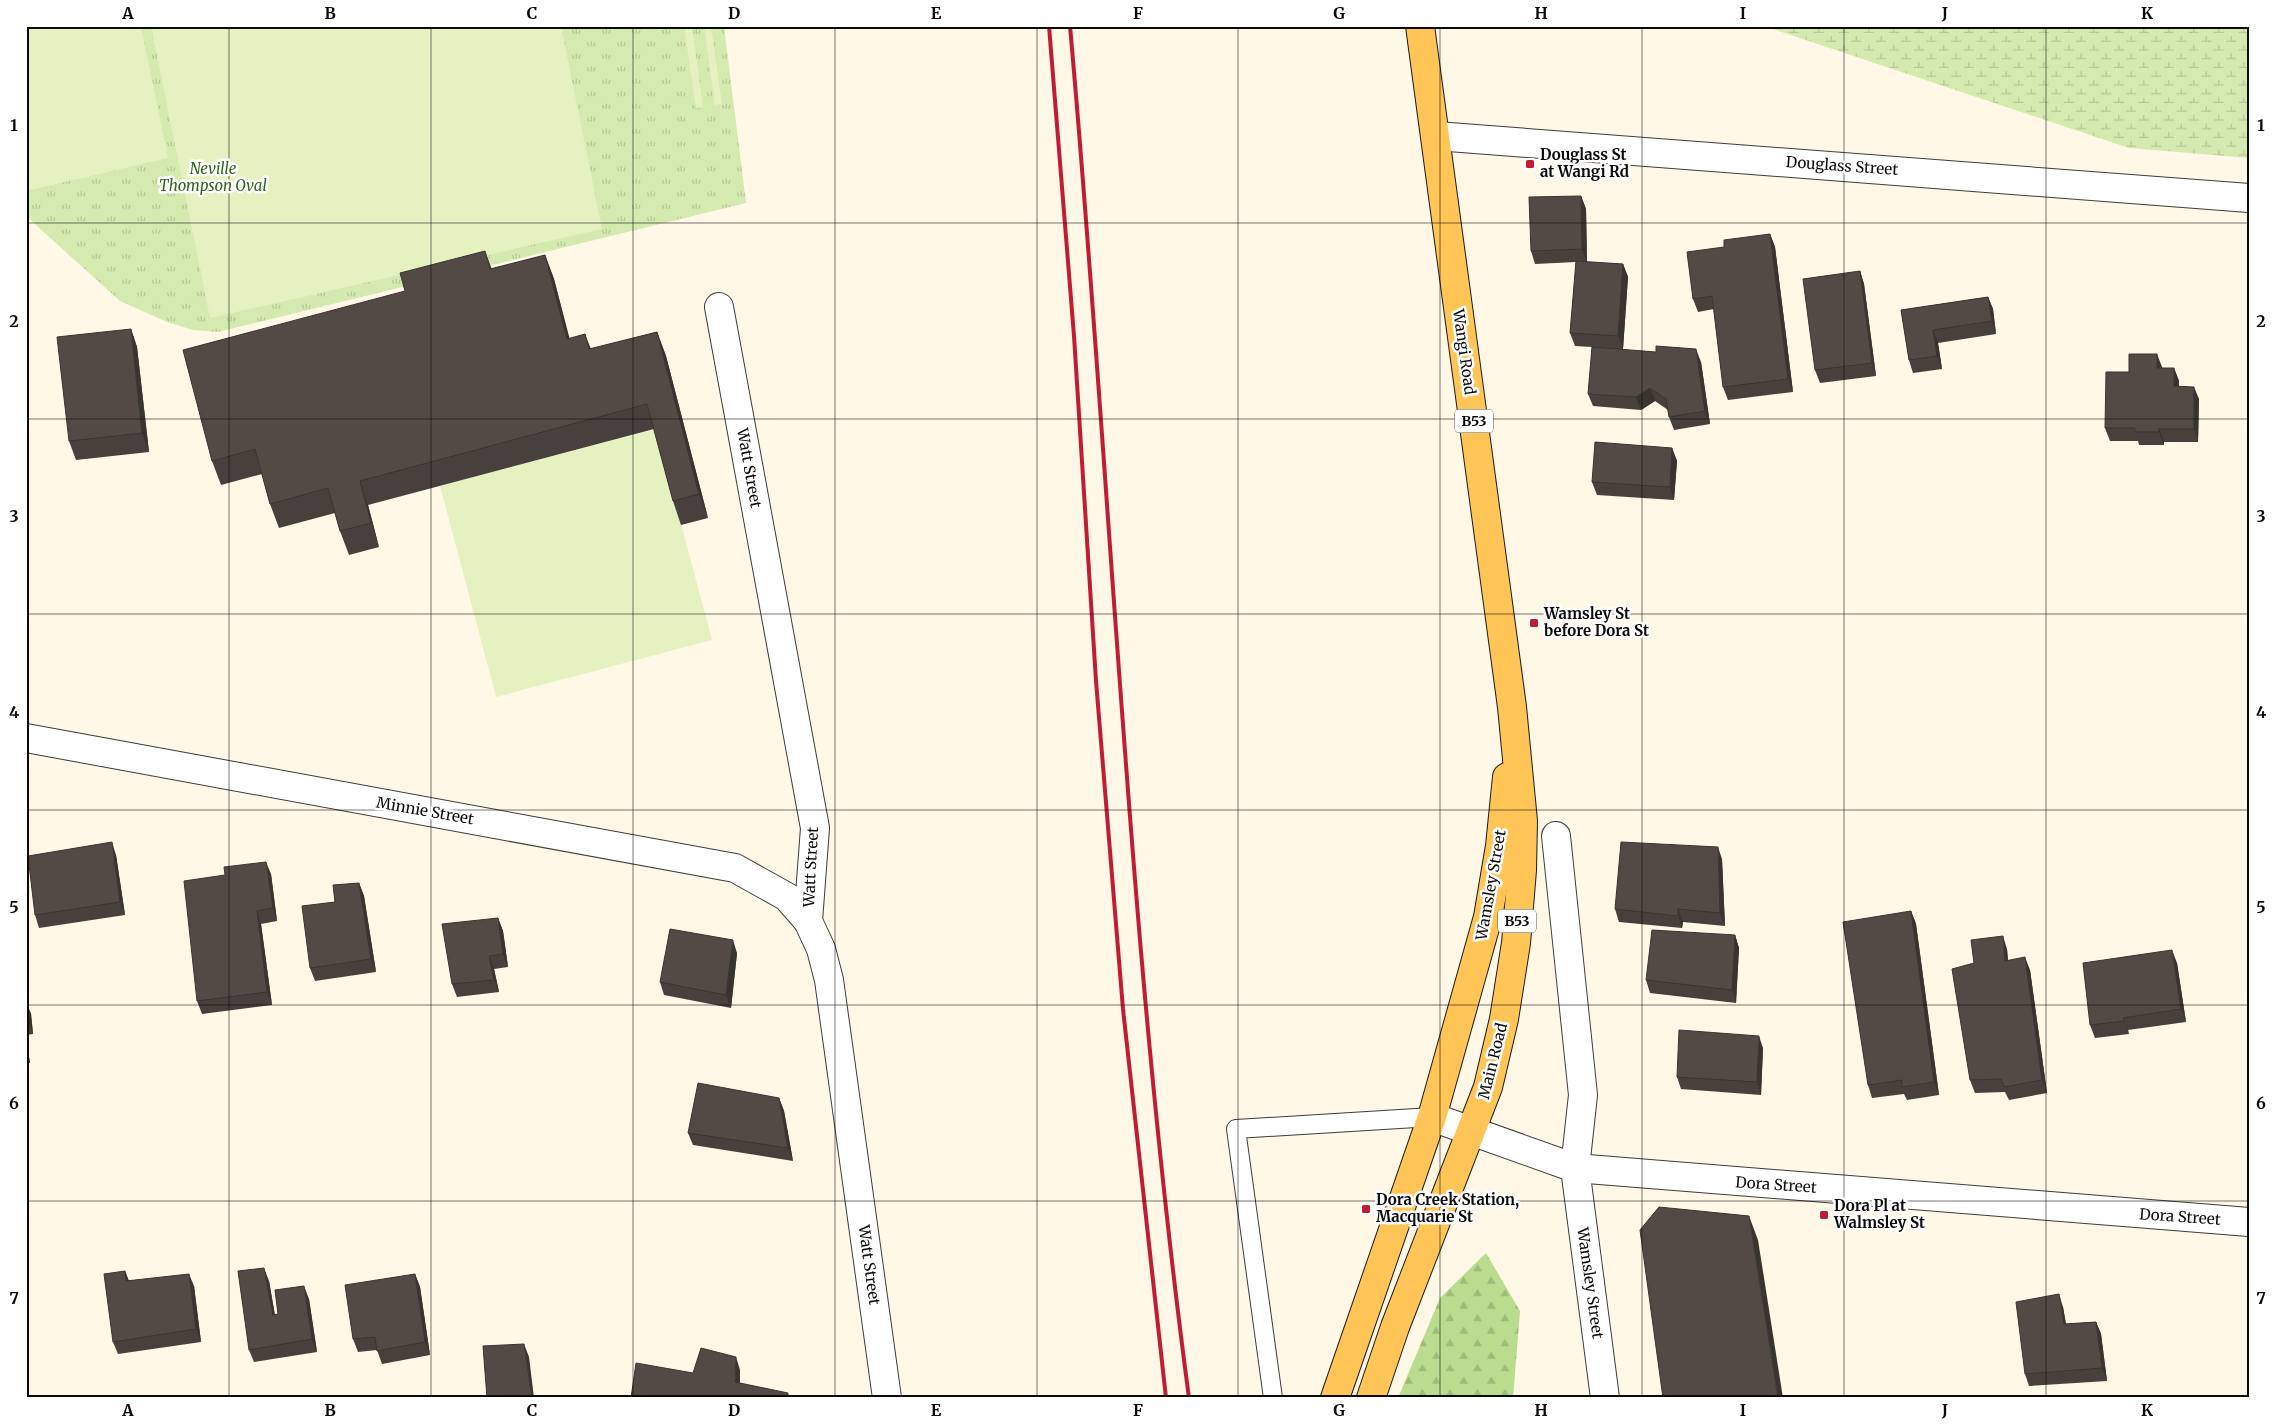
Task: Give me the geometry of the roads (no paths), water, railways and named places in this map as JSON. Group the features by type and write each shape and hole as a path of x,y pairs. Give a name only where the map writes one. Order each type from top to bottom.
{"main road":[{"name":"Wangi Road","path":"1420,26 1512,707"},
{"name":"Wamsley Street","path":"1432,1117 1488,917 1500,846 1512,707"},
{"name":"Main Road","path":"1371,1398 1399,1318 1488,1087 1504,1019 1516,934 1522,870 1523,821 1512,707"},
{"name":"B53","path":"1335,1398 1432,1117"}],"street":[{"name":"Douglass Street","path":"1436,136 2249,198"},
{"name":"Watt Street","path":"719,307 815,828 808,920 820,948 829,980 888,1398"},
{"name":"Minnie Street","path":"26,738 735,868 787,897 808,920"},
{"name":"Wamsley Street","path":"1556,836 1583,1096 1575,1168 1605,1398"},
{"name":"Dora Street","path":"1432,1117 1575,1168 2249,1222"}],"lane":[{"path":"1273,1398 1236,1129 1432,1117"}],"railway":[{"path":"1049,26 1074,336 1096,681 1123,1009 1166,1398"},
{"path":"1070,26 1135,884 1150,1056 1189,1398"}],"place":[{"name":"Douglass St at Wangi Rd","path":"1530,164"},
{"name":"Wamsley St before Dora St","path":"1534,623"},
{"name":"Dora Creek Station, Macquarie St","path":"1366,1209"},
{"name":"Dora Pl at Walmsley St","path":"1824,1215"}],"park label":[{"name":"Neville Thompson Oval","path":"213,178"}]}
